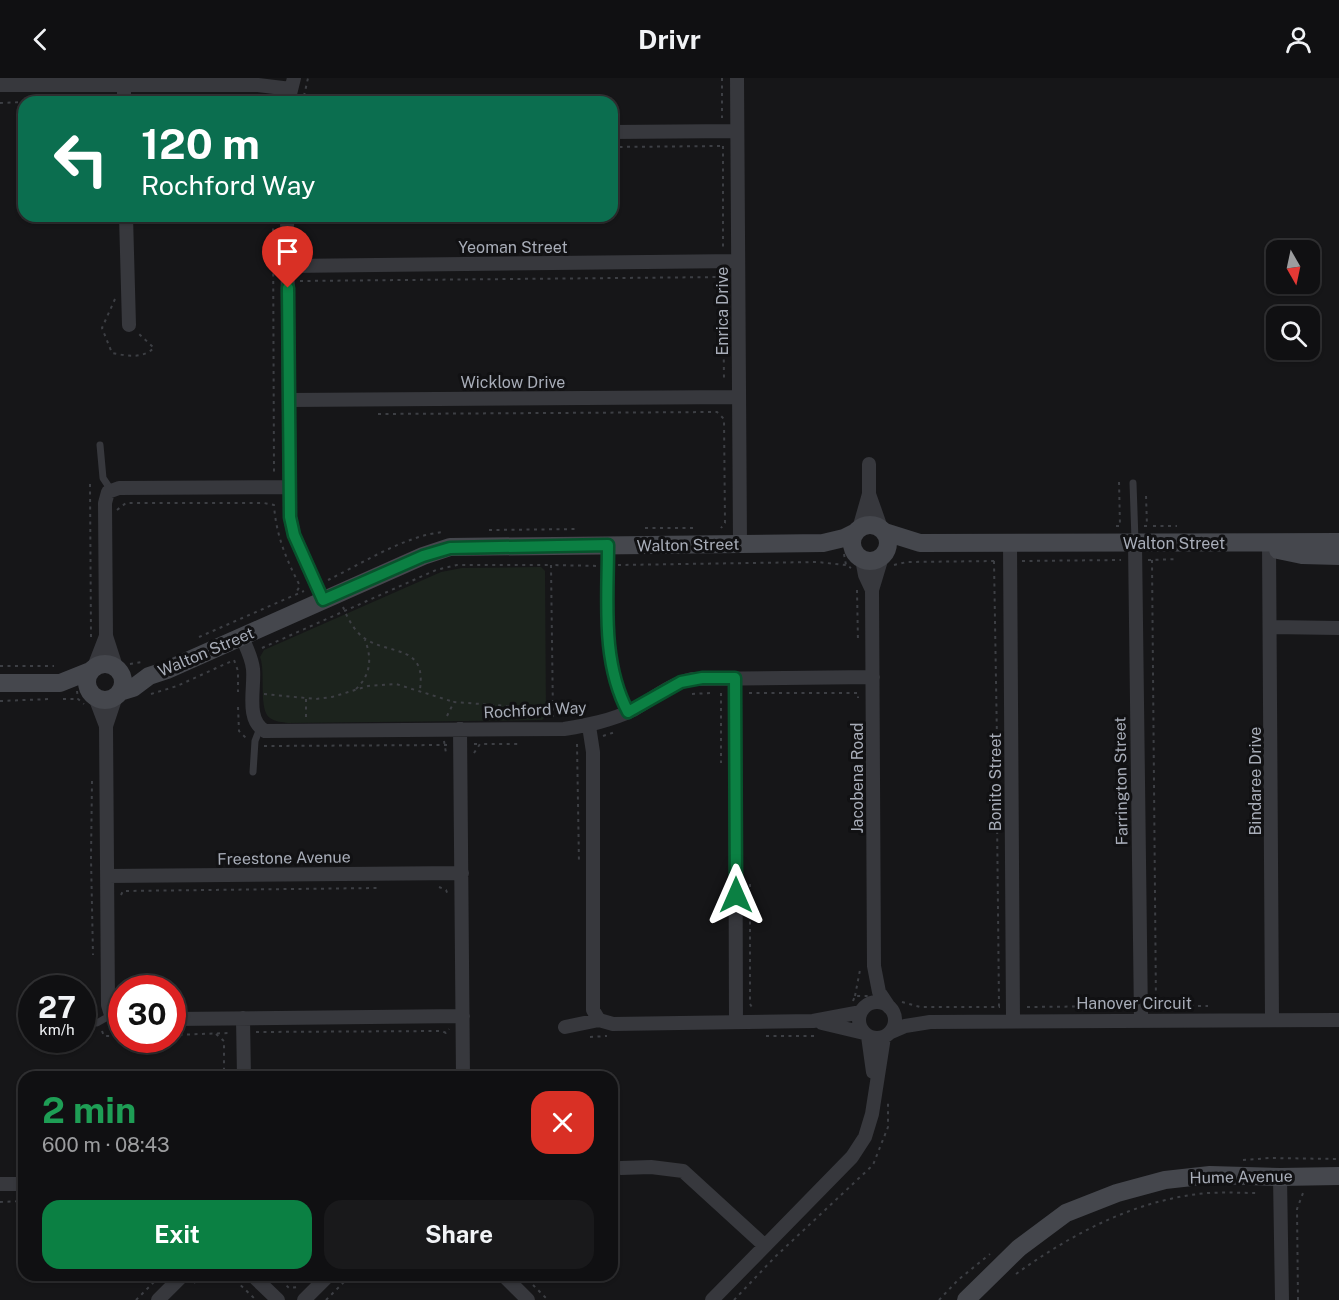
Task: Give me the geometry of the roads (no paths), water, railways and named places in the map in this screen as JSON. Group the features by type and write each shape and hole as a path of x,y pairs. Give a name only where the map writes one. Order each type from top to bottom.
{"street":[{"name":"Enrica Drive","path":"736,78 740,544"},
{"path":"0,85 258,85 291,90"},
{"path":"124,86 125,96"},
{"path":"618,132 737,131"},
{"path":"126,222 129,325"},
{"path":"288,222 294,266 289,400 289,487 292,530 335,602"},
{"name":"Yeoman Street","path":"294,266 738,261"},
{"name":"Wicklow Drive","path":"289,400 739,397"},
{"path":"869,464 869,494 852,542 854,552 859,557 872,561 885,560 889,542 869,494"},
{"path":"108,1005 106,726 124,681 106,636 106,496 111,490 119,488 289,487"},
{"path":"858,530 870,525 883,530"},
{"name":"Walton Street","path":"118,694 132,688 149,685 245,645 423,556 450,548 823,543 844,538 858,530"},
{"name":"Walton Street","path":"883,530 920,543 1010,543 1135,551 1248,543 1302,555 1339,556"},
{"name":"Walton Street","path":"1269,546 1339,542"},
{"name":"Walton Street","path":"823,543 859,557"},
{"name":"Walton Street","path":"885,560 920,543"},
{"name":"Bonito Street","path":"1010,543 1013,1014"},
{"name":"Bindaree Drive","path":"1269,546 1272,1020"},
{"name":"Farrington Street","path":"1135,551 1141,1013"},
{"name":"Jacobena Road","path":"859,557 872,590"},
{"name":"Jacobena Road","path":"875,1089 888,1035 896,1020 877,1000 867,966 873,677 872,590 885,560"},
{"path":"1271,627 1339,628"},
{"path":"106,636 87,682 88,696 106,726"},
{"path":"245,645 253,668 253,719 260,728"},
{"path":"60,683 105,663 118,669"},
{"name":"Walton Street","path":"118,669 149,685"},
{"name":"Rochford Way","path":"260,728 274,731 564,729 595,735 628,712 681,682 702,678 873,677"},
{"path":"735,678 736,1015"},
{"path":"0,682 60,683 88,696 106,700 118,694"},
{"path":"460,729 463,1071"},
{"path":"595,735 593,1010 599,1020"},
{"name":"Freestone Avenue","path":"107,876 462,873"},
{"path":"813,1021 862,1011 877,1000"},
{"path":"712,1300 852,1157 865,1137 872,1114 875,1089 866,1035 859,1024 862,1011 877,1000"},
{"path":"877,1000 903,1016 930,1022"},
{"name":"Hanover Circuit","path":"930,1022 1013,1014 1141,1013 1272,1020 1339,1020"},
{"path":"565,1027 599,1020 613,1024 753,1015 813,1021 879,1039 905,1026 930,1022"},
{"path":"186,1018 463,1016"},
{"path":"243,1018 244,1071"},
{"path":"621,1168 651,1167 683,1171 764,1245"},
{"name":"Hume Avenue","path":"966,1300 1019,1248 1066,1214 1117,1193 1165,1180 1210,1175 1281,1185 1339,1176"},
{"path":"0,1184 18,1184"},
{"path":"1281,1185 1282,1300"},
{"path":"158,1300 177,1281"},
{"path":"258,1281 278,1300"},
{"path":"303,1294 321,1281"},
{"path":"509,1281 528,1300"}],"lane":[{"path":"100,445 103,478 111,490"},
{"path":"1133,483 1135,551"},
{"path":"608,545 609,651 617,689 628,712"},
{"path":"253,772 254,745 260,728"}]}
